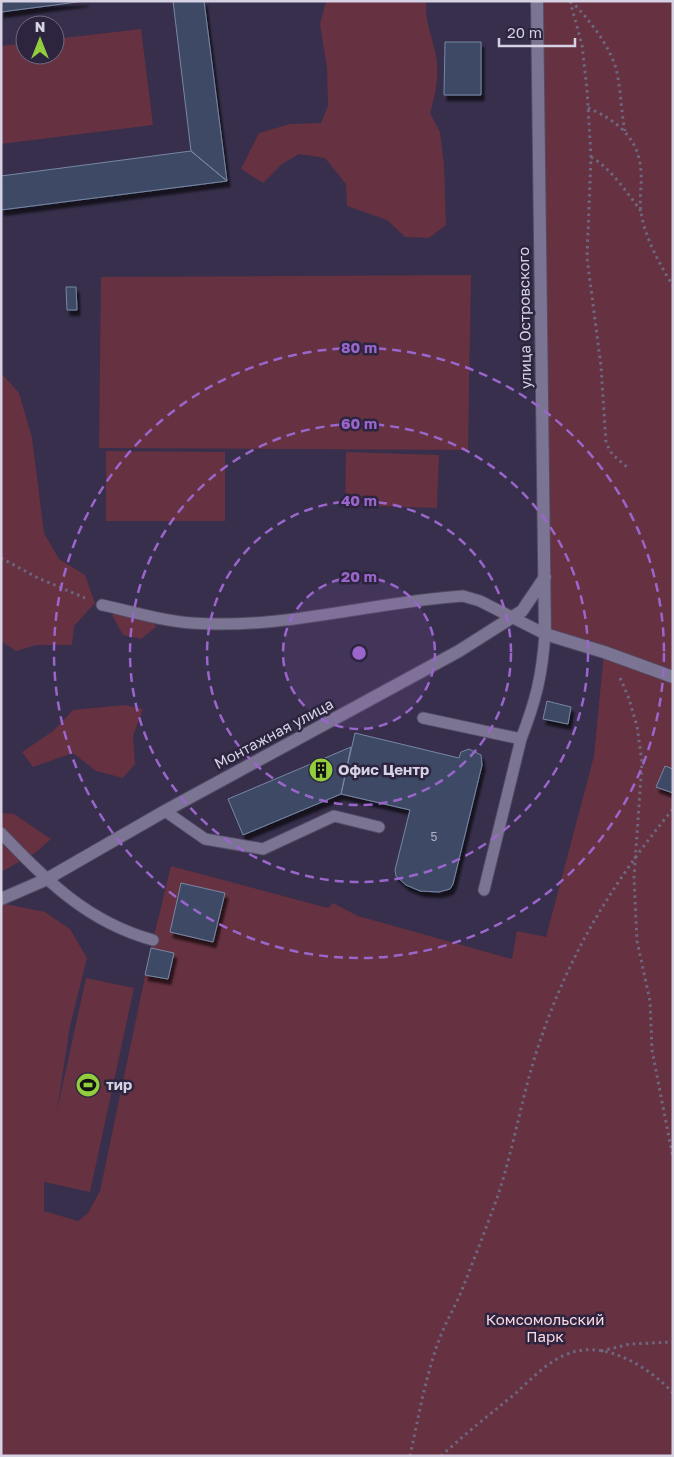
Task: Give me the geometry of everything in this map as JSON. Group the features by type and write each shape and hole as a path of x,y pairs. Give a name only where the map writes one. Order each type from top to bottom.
{"street":[{"name":"улица Островского","path":"537,1 545,634"},
{"name":"Монтажная улица","path":"1,900 45,880 165,810 436,664 522,611 545,577"},
{"path":"545,634 604,652 673,677"}],"lane":[{"path":"102,605 189,623 232,624 297,620 463,596 480,600 545,634 542,669 536,700 521,739 484,890"},
{"path":"423,718 521,739"},
{"path":"165,810 205,839 263,849 334,816 379,827"},
{"path":"1,832 45,880 107,923 131,934 152,940"}],"path":[{"path":"570,1 584,59 588,108 590,157 586,258 601,366 606,443 612,454 628,468"},
{"path":"570,1 588,21 611,55 617,72 625,131"},
{"path":"588,108 604,114 625,131 634,143 640,158 641,212 653,249 673,286"},
{"path":"590,157 600,162 620,183 641,212"},
{"path":"1,558 38,578 102,605"},
{"path":"604,652 628,696 637,726 642,762 635,856 637,941 650,1002 652,1050 673,1158"},
{"path":"410,1456 428,1379 441,1335 459,1297 497,1197 533,1062 548,1020 573,959 596,913 635,856 673,809"},
{"path":"600,1352 630,1344 673,1342"},
{"path":"441,1456 546,1367 571,1352 600,1352 617,1355 645,1368 673,1393"}],"green space":[{"path":"326,1 426,1 427,20 437,67 436,90 430,113 440,132 444,165 446,225 429,238 405,237 387,220 347,206 346,184 325,158 299,154 282,164 263,183 241,169 259,133 290,124 321,123 328,106 327,68 320,24"},
{"name":"Комсомольский Парк","path":"537,1 673,1 673,1456 1,1456 1,903 45,912 70,929 87,958 70,1026 57,1111 86,978 134,988 90,1192 44,1182 44,1211 78,1221 88,1213 100,1191 151,948 171,866 328,908 333,903 358,916 512,959 517,931 546,937 594,756 604,652 545,634"},
{"path":"141,29 153,125 1,144 1,46 15,44 15,65 65,65 65,38"},
{"path":"471,275 468,450 99,448 101,277"},
{"path":"1,373 19,393 32,438 44,533 59,559 85,575 95,603 74,626 72,645 36,645 16,651 1,641"},
{"path":"106,451 225,452 225,521 106,521"},
{"path":"346,452 439,455 437,508 345,505"},
{"path":"132,605 149,610 156,627 141,639 123,635 112,615"},
{"path":"125,705 143,709 133,736 135,764 123,778 96,771 73,753 33,767 22,752 53,731 73,710"},
{"path":"1,813 14,814 51,839 35,853 1,872"}],"building":[{"path":"1,1 85,1 1,12"},
{"path":"173,1 204,1 227,181 191,151"},
{"path":"445,42 481,42 481,95 444,95"},
{"path":"191,151 227,181 1,210 1,176"},
{"path":"66,287 76,287 77,310 67,310"},
{"path":"547,701 571,707 568,724 543,719"},
{"path":"355,733 459,758 461,752 469,749 481,755 482,765 453,884 450,889 439,892 420,891 406,885 396,876 395,870 410,810 341,794"},
{"name":"Офис Центр","path":"351,747 341,794 243,835 228,799"},
{"path":"665,766 673,769 673,793 656,787"},
{"path":"181,883 225,893 213,942 170,932"},
{"path":"151,948 174,953 168,979 145,975"}],"place":[{"name":"Офис Центр","path":"321,770"},
{"name":"тир","path":"88,1085"}]}
